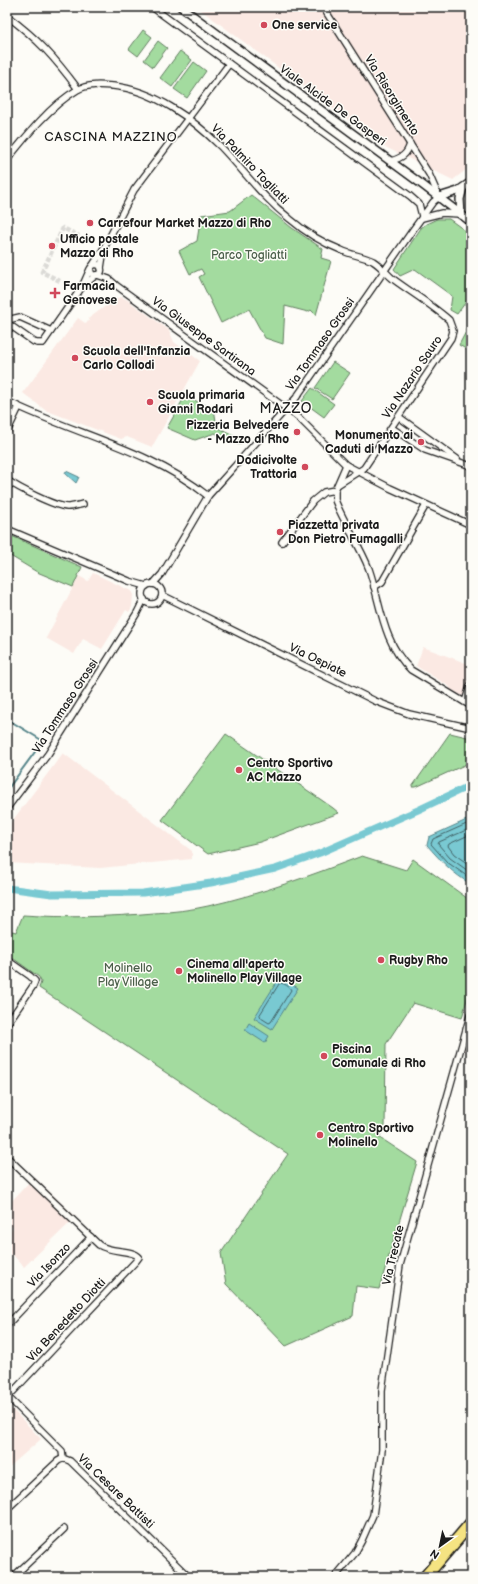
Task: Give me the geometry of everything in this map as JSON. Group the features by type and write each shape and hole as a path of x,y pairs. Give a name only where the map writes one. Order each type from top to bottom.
{"highway":[{"path":"425,1577 471,1523"}],"street":[{"path":"152,7 410,196 418,204 422,217 442,213 461,215 460,199 463,188"},
{"name":"Viale Alcide De Gasperi","path":"181,7 391,161 471,222"},
{"name":"Via Risorgimento","path":"323,7 429,174 439,197"},
{"path":"7,16 34,36 47,49 78,89"},
{"path":"7,321 37,343 43,343 82,287 134,190 229,64"},
{"name":"Via Palmiro Togliatti","path":"7,160 45,116 78,89 96,85 129,89 153,98 188,119 221,147 268,201 290,220 325,243 372,261 384,271"},
{"path":"391,161 401,158 408,151 410,144"},
{"path":"439,197 463,188 471,182"},
{"name":"Via Tommaso Grossi","path":"153,584 162,574 208,496 287,409 422,217 433,202 439,197"},
{"path":"82,287 100,273 104,248"},
{"path":"92,267 97,264 101,268"},
{"path":"92,267 91,273 97,275"},
{"name":"Via Giuseppe Sartirana","path":"101,268 109,280"},
{"name":"Via Nazario Sauro","path":"360,471 392,428 453,335 449,320 384,271"},
{"name":"Via Giuseppe Sartirana","path":"97,275 109,280 299,418 346,465"},
{"path":"7,321 20,317 51,331"},
{"path":"7,401 147,459 186,479 208,496"},
{"path":"7,432 19,407"},
{"path":"399,417 462,463"},
{"path":"392,428 425,450 471,466"},
{"path":"425,450 429,446 431,440"},
{"path":"471,525 426,505 346,465 339,484 335,490 335,500 338,508 368,568 386,632 393,646 404,662 416,674 471,706"},
{"path":"339,484 360,471"},
{"path":"7,480 18,487 60,505 72,507 83,504"},
{"path":"282,542 313,501 324,492 335,490"},
{"path":"374,587 382,582 426,505"},
{"path":"7,529 145,588"},
{"name":"Via Tommaso Grossi","path":"159,586 162,574"},
{"path":"153,584 159,586 162,595 157,602 146,601 142,595 145,588 153,584"},
{"name":"Via Ospiate","path":"162,595 375,701 409,714 471,728"},
{"name":"Via Tommaso Grossi","path":"7,808 48,754 146,601"},
{"path":"465,702 471,683"},
{"path":"7,960 35,981 7,1024"},
{"name":"Via Trecate","path":"336,1577 344,1568 362,1540 372,1519 382,1450 382,1390 400,1265 471,1012"},
{"path":"7,1157 91,1237"},
{"name":"Via Benedetto Diotti","path":"7,1397 139,1257 132,1253 107,1250 91,1237"},
{"name":"Via Isonzo","path":"7,1325 91,1237"},
{"path":"7,1397 62,1451 63,1459"},
{"name":"Via Cesare Battisti","path":"7,1509 58,1461 63,1459 70,1461 189,1577"},
{"path":"13,1577 64,1529"}],"shaded area":[{"path":"197,7 471,7 471,166 453,180 383,146"},
{"path":"121,297 169,330 174,342 200,361 152,447 127,437 121,439 45,410 23,393 78,318 85,323 89,321 88,319 115,299"},
{"path":"93,573 131,591 133,595 132,607 129,612 126,610 102,649 83,639 74,654 46,638 79,576 88,581"},
{"path":"423,647 471,665 471,701 416,666"},
{"path":"63,753 192,851 192,859 100,868 7,863 7,828"},
{"path":"471,1030 471,1052 465,1051"},
{"path":"34,1177 76,1217 24,1267 12,1254 7,1258 7,1234 13,1228 7,1223 7,1206"},
{"path":"12,1409 41,1439 7,1469 7,1413"}],"green space":[{"path":"143,30 152,37 138,56 129,49"},
{"path":"158,41 167,48 153,67 144,60"},
{"path":"180,51 192,60 172,87 160,78"},
{"path":"194,62 206,71 187,98 174,89"},
{"name":"Parco Togliatti","path":"251,195 292,228 323,249 321,258 331,261 316,315 311,310 308,312 285,306 283,344 265,338 249,309 221,323 199,277 204,274 201,269 190,274 179,251 197,241 201,215 230,211"},
{"path":"437,219 449,219 471,235 471,295 457,314 450,310 452,296 415,269 400,276 394,269 421,228"},
{"path":"471,322 471,352 459,345"},
{"path":"333,362 350,373 332,399 315,388"},
{"path":"312,388 334,404 324,417 302,401"},
{"path":"185,396 214,409 217,427 244,440 239,445 215,433 195,440 167,428"},
{"path":"7,534 82,567 73,587 37,572 7,554"},
{"path":"450,733 471,738 471,762 416,787 412,787"},
{"name":"Centro Sportivo AC Mazzo","path":"226,734 339,813 260,842 208,854 162,820"},
{"name":"Molinello Play Village","path":"362,856 406,870 413,859 471,901 471,984 462,1018 413,1003 386,1044 385,1128 379,1137 417,1162 379,1289 356,1286 353,1316 286,1346 226,1284 221,1253 288,1154 39,988 41,982 39,977 7,954 7,937 12,931 16,932 23,915 56,917 105,916 195,909 267,890"}],"water":[{"path":"66,471 79,477 76,483 65,473"},
{"path":"471,818 471,884 458,876 427,845 429,837"},
{"path":"280,977 298,988 272,1029 254,1018"},
{"path":"249,1023 269,1036 265,1043 245,1030"}],"waterway":[{"path":"7,719 43,741 7,790"},
{"path":"7,888 52,894 143,893 211,883 275,869 320,853 471,785"}],"tunnel":[{"path":"60,281 42,272 63,228 79,236"}],"place":[{"name":"One service","path":"264,25"},
{"name":"Carrefour Market Mazzo di Rho","path":"90,223"},
{"name":"Ufficio postale Mazzo di Rho","path":"52,246"},
{"name":"Farmacia Genovese","path":"55,293"},
{"name":"Scuola dell'Infanzia Carlo Collodi","path":"75,358"},
{"name":"Scuola primaria Gianni Rodari","path":"150,402"},
{"name":"Pizzeria Belvedere - Mazzo di Rho","path":"297,432"},
{"name":"Monumento ai Caduti di Mazzo","path":"421,442"},
{"name":"Dodicivolte Trattoria","path":"305,467"},
{"name":"Piazzetta privata Don Pietro Fumagalli","path":"280,532"},
{"name":"Centro Sportivo AC Mazzo","path":"239,770"},
{"name":"Rugby Rho","path":"381,960"},
{"name":"Cinema all'aperto Molinello Play Village","path":"179,971"},
{"name":"Piscina Comunale di Rho","path":"324,1056"},
{"name":"Centro Sportivo Molinello","path":"320,1135"}],"district":[{"name":"CASCINA MAZZINO","path":"111,136"},
{"name":"MAZZO","path":"286,408"}]}
